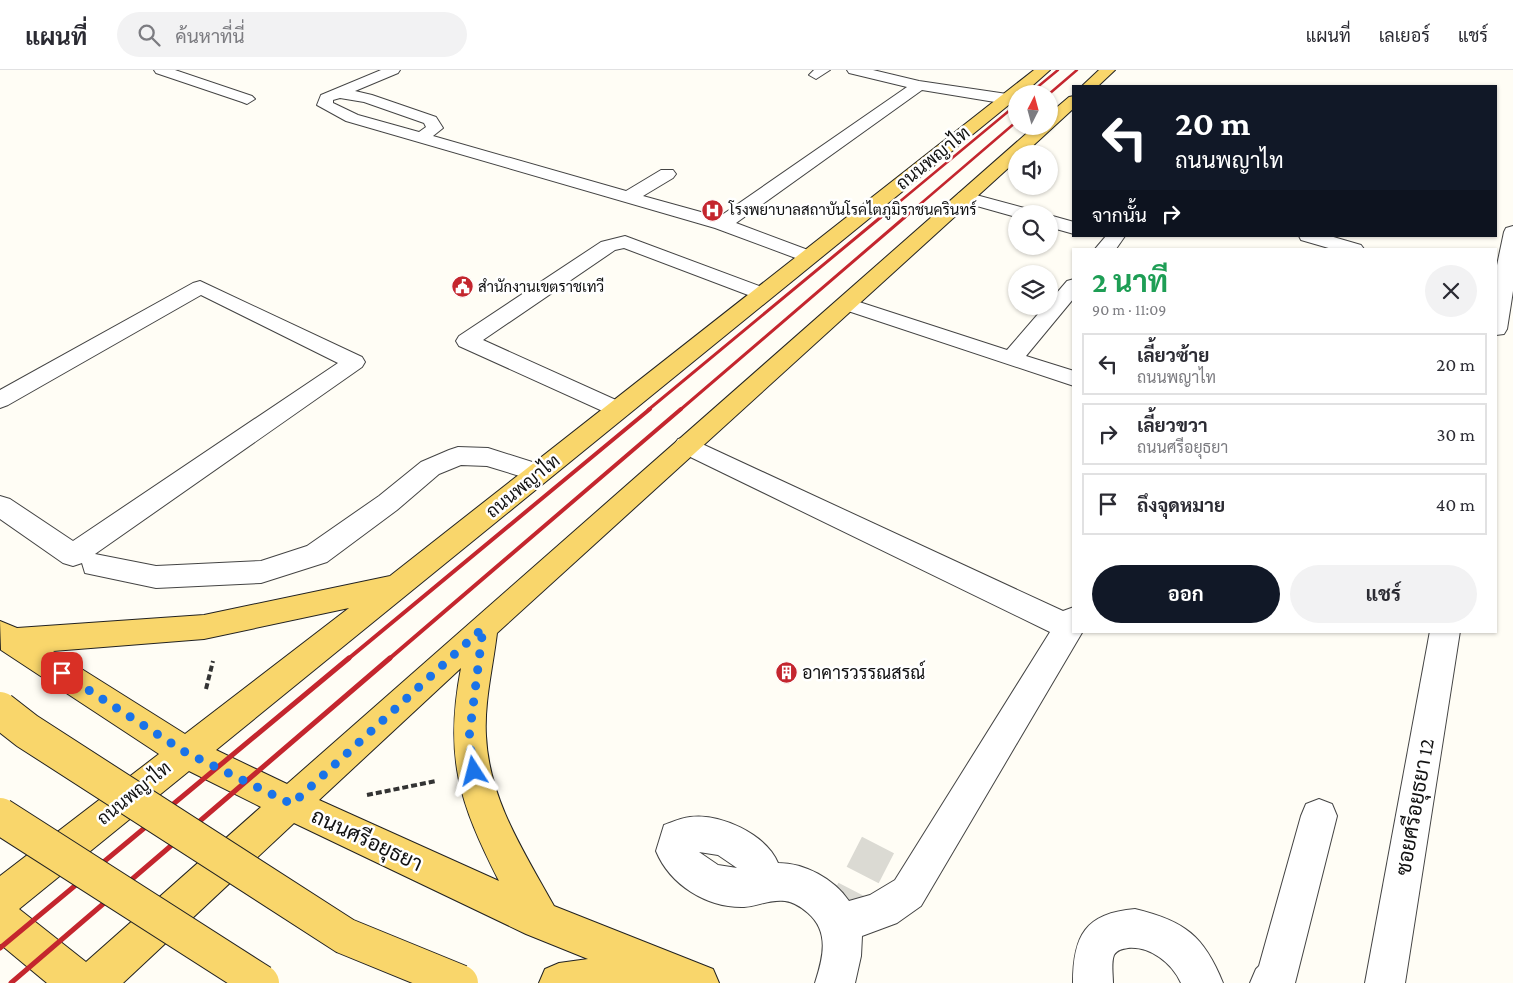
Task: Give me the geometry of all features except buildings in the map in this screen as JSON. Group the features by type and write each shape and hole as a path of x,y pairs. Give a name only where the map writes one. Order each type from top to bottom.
{"main road":[{"name":"ถนนพญาไท","path":"0,900 185,752 399,585 1043,70"},
{"path":"1090,85 1108,70"},
{"path":"1058,114 1072,102"},
{"path":"93,983 292,804 483,628 1034,135"},
{"path":"6,637 204,627 399,585"},
{"path":"483,628 469,738 474,771 483,806 498,840 540,920"},
{"name":"ถนนศรีอยุธยา","path":"6,637 185,752 540,920 699,983"},
{"path":"0,710 27,731 345,936 460,983"},
{"path":"0,816 261,983"},
{"path":"0,919 79,983"},
{"path":"560,983 661,969"}],"street":[{"path":"161,70 248,99"},
{"path":"393,70 326,98 325,105 352,118 423,136 722,224 809,257"},
{"path":"854,70 918,84 1007,99"},
{"path":"722,224 918,84"},
{"path":"338,93 367,98 430,120 435,128 423,136"},
{"path":"629,197 667,174"},
{"path":"965,197 1008,209"},
{"path":"1058,224 1072,227"},
{"path":"1497,320 1510,224"},
{"path":"1312,237 1350,248"},
{"path":"618,410 467,341 608,246 625,242 763,294"},
{"path":"0,400 200,287 354,362 73,555 0,506"},
{"path":"1012,357 1072,287"},
{"path":"846,304 1072,378"},
{"path":"687,445 1072,623 908,893 888,908 864,917 838,923"},
{"path":"95,566 156,577 261,572 317,554 388,503 430,468 458,456 488,457 539,473"},
{"name":"ซอยศรีอยุธยา 12","path":"1385,983 1445,633"},
{"path":"1270,983 1276,979 1319,816"},
{"path":"768,883 782,881 812,890 828,905 842,929 841,952 835,983"},
{"path":"1089,976 1096,946 1106,935 1121,928 1139,927 1156,932 1174,942 1190,958 1203,983"}],"path":[{"path":"205,694 215,652"},
{"path":"361,796 437,781"}],"tunnel":[{"path":"838,923 878,845"}],"railway":[{"path":"1040,85 1058,70"},
{"path":"1058,86 1077,70"},
{"path":"880,218 1008,112"},
{"path":"904,218 1008,129"},
{"path":"648,410 881,217"},
{"path":"680,410 905,217"},
{"path":"348,659 650,409"},
{"path":"389,659 681,409"},
{"path":"0,948 349,658"},
{"path":"11,983 390,658"}],"place":[{"name":"โรงพยาบาลสถาบันโรคไตภูมิราชนครินทร์","path":"713,210"},
{"name":"สำนักงานเขตราชเทวี","path":"462,287"},
{"name":"อาคารวรรณสรณ์","path":"786,673"}],"route":[{"path":"62,673 185,752 292,804 483,628 469,738 474,771"}]}
